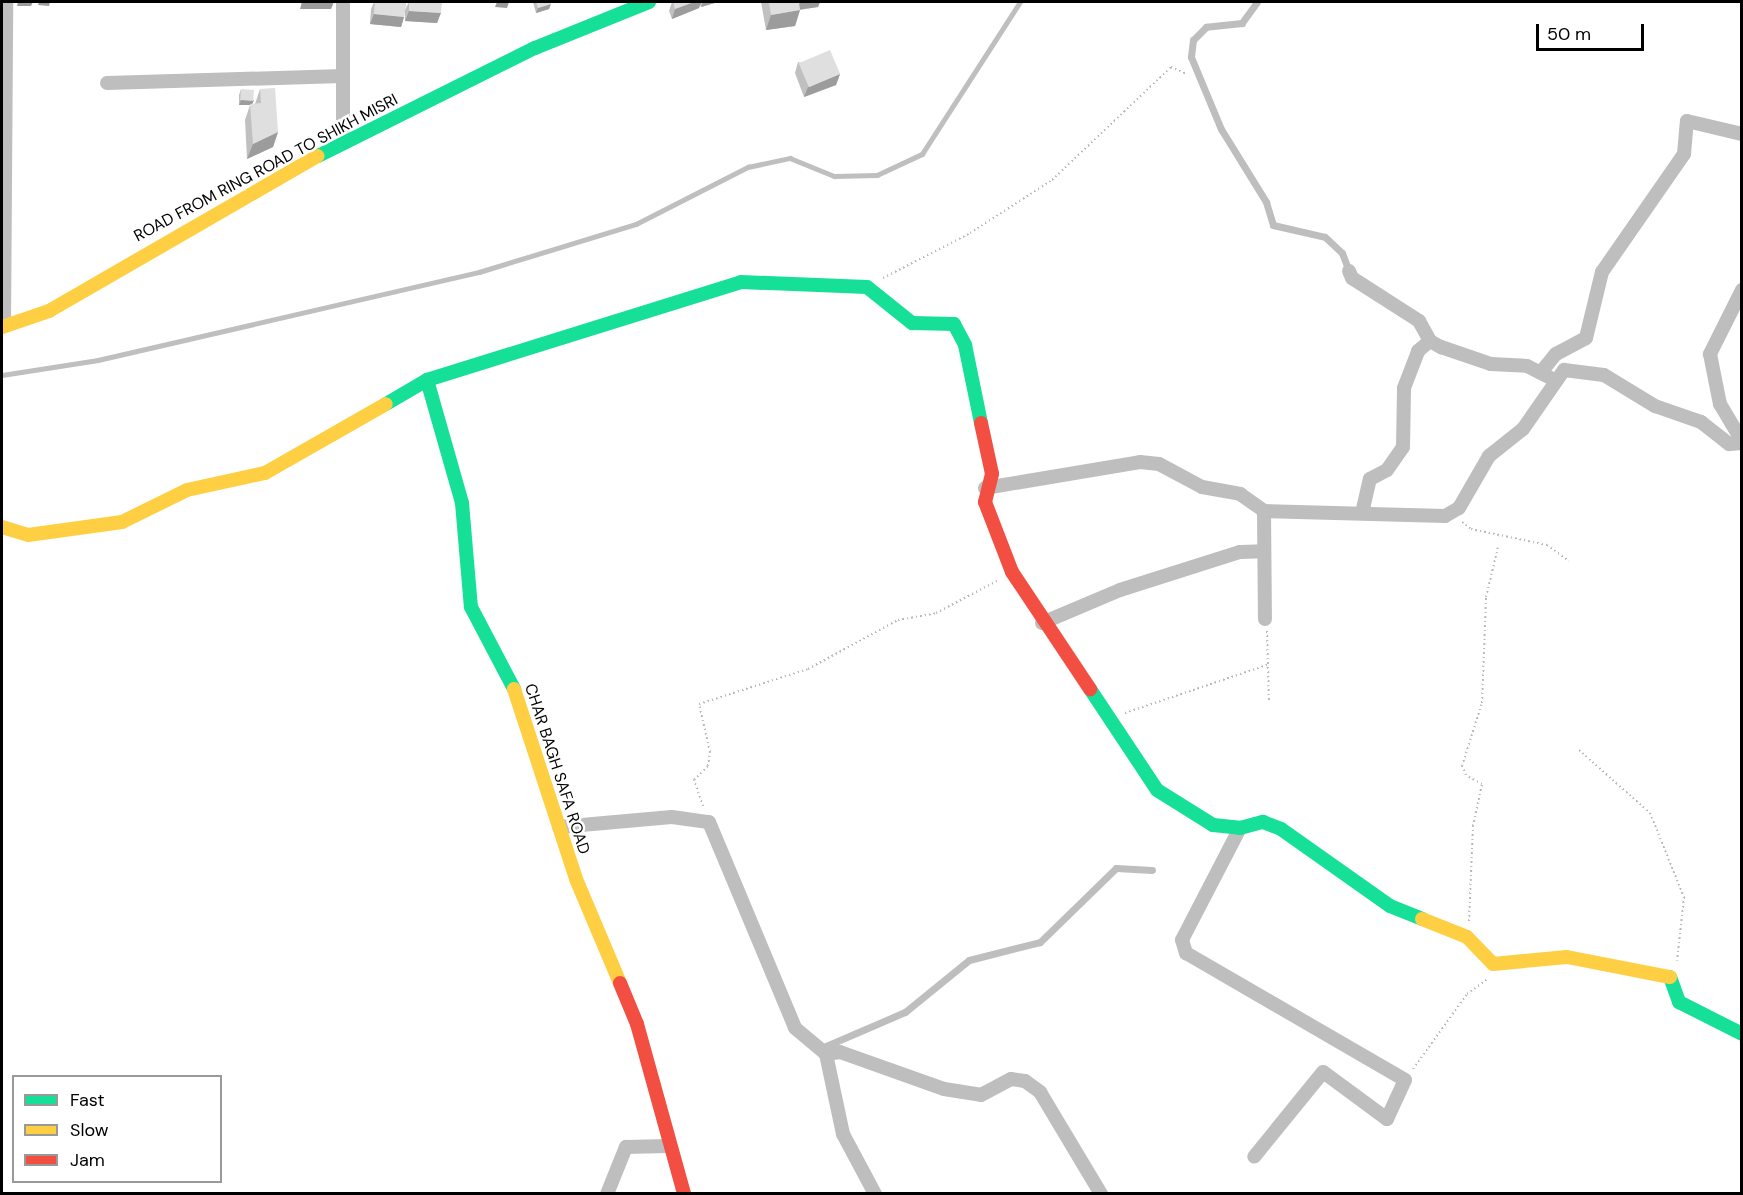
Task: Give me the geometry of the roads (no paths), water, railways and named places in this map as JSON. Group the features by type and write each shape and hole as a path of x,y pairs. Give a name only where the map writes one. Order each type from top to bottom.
{"street":[{"path":"3,327 6,2"},
{"path":"343,2 343,142"},
{"name":"ROAD FROM RING ROAD TO SHIKH MISRI","path":"3,327 49,311 343,142 536,48 649,2"},
{"path":"107,83 343,76"},
{"path":"1542,371 1556,354 1586,338 1602,272 1684,154 1687,121 1742,134"},
{"path":"1349,271 1352,278 1419,321 1430,341 1491,364 1542,371 1553,380"},
{"path":"2,526 28,535 122,522 187,490 265,473 427,380 741,282 867,286 912,322 954,324 965,345 992,474 985,488 984,502 1012,572 1042,623 1157,790 1200,820 1240,828 1263,822 1281,829 1390,906 1467,938 1502,967 1567,957 1674,979 1679,1002 1742,1034"},
{"path":"985,488 1140,462 1159,464 1202,487 1240,494 1264,511 1445,516 1459,508 1490,456 1540,408 1553,380 1564,370 1604,375 1655,406 1701,422 1729,444 1742,442 1720,404 1710,354 1742,290"},
{"path":"1362,513 1370,479 1387,470 1402,447 1404,388 1418,351 1430,341"},
{"name":"CHAR BAGH SAFA ROAD","path":"427,380 462,503 471,607 512,684 559,827 638,1024 667,1146 684,1194"},
{"path":"1264,511 1266,619"},
{"path":"1042,623 1120,590 1240,552 1264,551"},
{"path":"559,827 672,817 709,822 795,1028 823,1051 840,1052 934,1086 981,1095 1011,1079 1025,1081 1040,1092 1101,1194"},
{"path":"1240,828 1182,939 1186,953 1405,1080 1387,1119 1323,1072 1254,1157"},
{"path":"823,1051 843,1134 875,1194"},
{"path":"607,1194 626,1147 667,1146"}],"lane":[{"path":"1257,2 1242,23 1206,27 1192,40 1191,57 1273,225 1324,237 1342,253 1349,271"},
{"path":"823,1051 905,1012 969,960 1040,942 1116,868 1152,870"}],"waterway":[{"path":"2,375 98,360 479,272 636,224 748,167 790,158 834,176 877,175 922,154 1020,2"}]}
